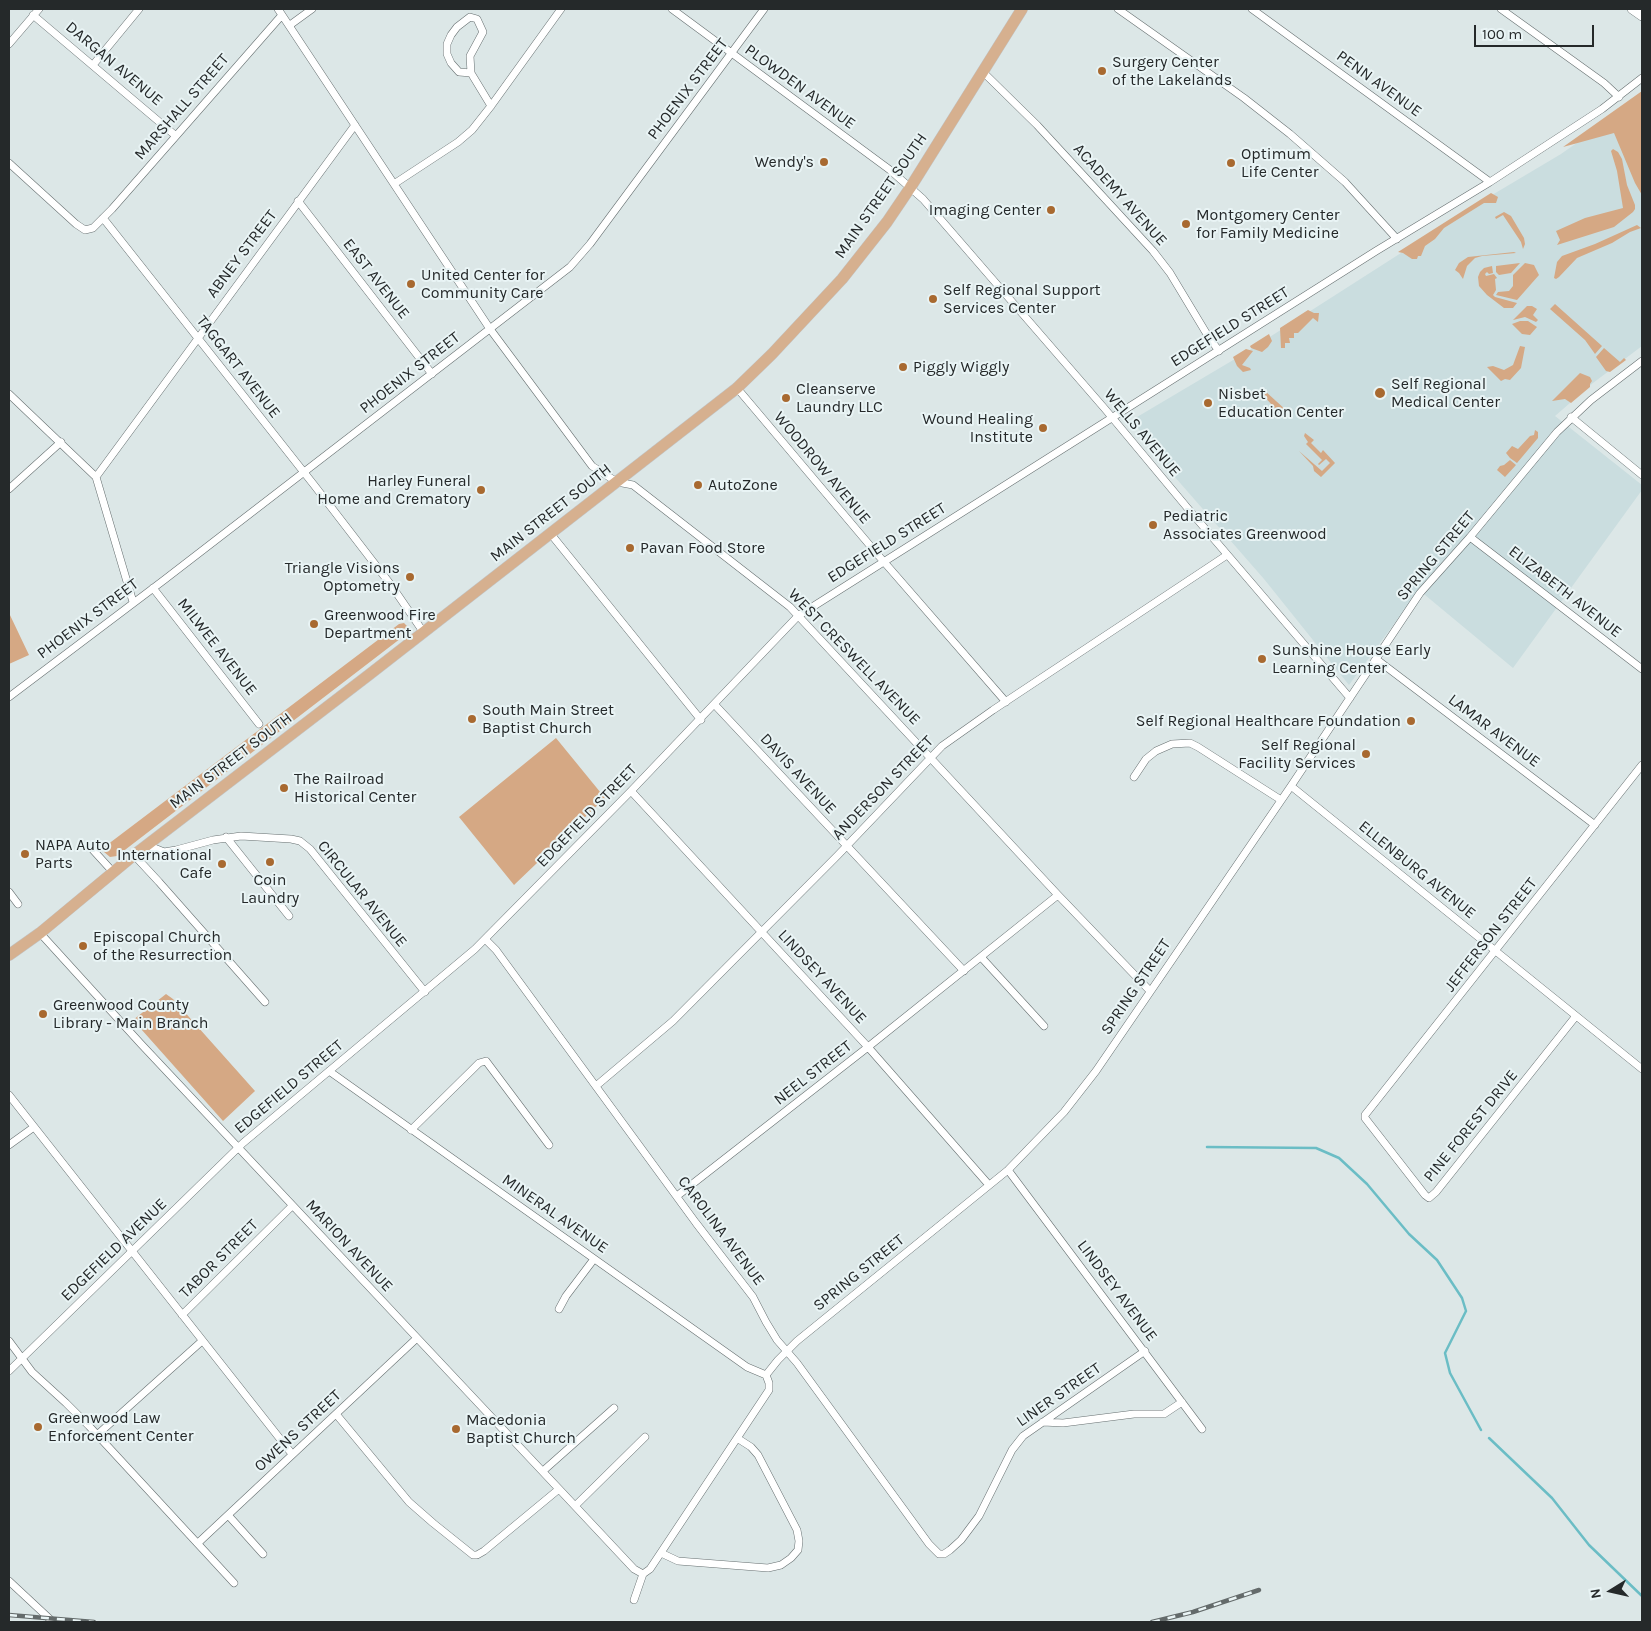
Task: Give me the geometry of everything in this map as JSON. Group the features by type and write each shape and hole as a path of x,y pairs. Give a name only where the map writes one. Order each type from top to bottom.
{"main road":[{"name":"MAIN STREET SOUTH","path":"9,955 40,933 134,855 424,633 737,388 772,354 842,279 887,222 1022,9"}],"street":[{"path":"9,44 39,9"},
{"path":"92,65 139,9"},
{"path":"290,25 312,9"},
{"path":"394,184 458,142 472,130 561,9"},
{"name":"PLOWDEN AVENUE","path":"672,9 890,170 910,188"},
{"name":"PHOENIX STREET","path":"9,697 559,276 579,257 764,9"},
{"name":"PENN AVENUE","path":"1252,9 1490,182"},
{"path":"1501,9 1604,83 1619,96"},
{"path":"1632,9 1642,16"},
{"path":"1122,10 1244,98 1290,134 1350,187 1397,239"},
{"name":"WEST CRESWELL AVENUE","path":"280,12 490,329 592,466 617,482 632,484 790,607 1150,991"},
{"name":"MARSHALL STREET","path":"103,218 176,136 280,12"},
{"name":"DARGAN AVENUE","path":"33,15 176,136"},
{"path":"471,73 459,72 451,63 447,54 447,44 451,34 470,18 477,19 483,32 470,56 471,73 491,106"},
{"name":"ACADEMY AVENUE","path":"983,72 1037,125 1153,251 1170,273 1219,351"},
{"name":"EDGEFIELD STREET","path":"238,1148 425,992 485,939 701,720 798,616 1490,182 1619,96 1642,78"},
{"name":"ABNEY STREET","path":"96,477 355,125"},
{"path":"9,163 81,228 88,230 93,228 103,218"},
{"name":"WELLS AVENUE","path":"910,188 930,206 1350,698"},
{"name":"EAST AVENUE","path":"298,201 432,374"},
{"name":"TAGGART AVENUE","path":"103,218 391,585 424,633"},
{"name":"SPRING STREET","path":"766,1375 797,1341 1008,1170 1048,1130 1078,1096 1291,786 1420,593 1470,537 1556,432 1571,417 1642,361"},
{"name":"WOODROW AVENUE","path":"737,388 1006,702"},
{"path":"9,394 96,477 133,602"},
{"path":"1571,417 1642,475"},
{"path":"9,489 61,442"},
{"path":"550,533 701,720"},
{"name":"ELIZABETH AVENUE","path":"1470,537 1642,669"},
{"name":"ANDERSON STREET","path":"596,1086 673,1021 930,758 949,741 1227,555"},
{"name":"MILWEE AVENUE","path":"153,588 259,724"},
{"name":"LAMAR AVENUE","path":"1376,659 1595,825"},
{"name":"DAVIS AVENUE","path":"715,705 964,971"},
{"path":"1134,777 1146,759 1156,751 1172,744 1190,743 1281,800"},
{"name":"JEFFERSON STREET","path":"1368,1121 1365,1115 1368,1110 1642,766"},
{"name":"ELLENBURG AVENUE","path":"1291,786 1642,1069"},
{"name":"LINDSEY AVENUE","path":"631,792 868,1047 989,1185"},
{"name":"CIRCULAR AVENUE","path":"147,845 164,852 240,836 291,839 306,845 425,992"},
{"path":"226,838 289,916"},
{"path":"93,850 113,872"},
{"path":"134,855 265,1002"},
{"path":"9,892 18,904"},
{"name":"NEEL STREET","path":"678,1196 1058,895"},
{"name":"MARION AVENUE","path":"40,933 292,1206 634,1569 643,1574"},
{"name":"CAROLINA AVENUE","path":"485,939 496,950 696,1223 753,1297 772,1333 929,1544"},
{"path":"981,957 1044,1026"},
{"name":"PINE FOREST DRIVE","path":"1368,1121 1429,1198 1442,1185 1576,1016"},
{"path":"411,1130 471,1070 486,1061 550,1145"},
{"name":"MINERAL AVENUE","path":"329,1071 747,1367 766,1375"},
{"path":"9,1095 182,1315"},
{"path":"9,1145 34,1127"},
{"name":"EDGEFIELD AVENUE","path":"9,1371 238,1148"},
{"name":"LINDSEY AVENUE","path":"1008,1170 1202,1429"},
{"name":"TABOR STREET","path":"292,1206 182,1315 292,1454"},
{"path":"559,1308 594,1259"},
{"name":"OWENS STREET","path":"198,1543 417,1338"},
{"path":"9,1341 32,1372 66,1403 234,1582"},
{"path":"96,1435 202,1341"},
{"name":"LINER STREET","path":"929,1544 936,1552 944,1554 961,1540 987,1502 1015,1444 1023,1436 1145,1352"},
{"path":"634,1600 643,1574 650,1569 661,1553 769,1390 766,1375"},
{"path":"1043,1422 1063,1423 1134,1414 1164,1414 1182,1402"},
{"path":"543,1471 614,1408"},
{"path":"336,1414 410,1502 469,1553 477,1555 484,1551 559,1489"},
{"path":"575,1506 645,1437"},
{"path":"661,1553 678,1562 768,1568 781,1566 798,1550 797,1530 758,1455 751,1447 737,1438"},
{"path":"228,1515 263,1554"},
{"path":"9,1581 53,1622"}],"shaded area":[{"path":"1642,91 1642,195 1614,133 1563,147"},
{"name":"Self Regional Medical Center","path":"1642,97 1642,346 1593,383 1555,416 1642,485 1642,490 1513,668 1419,590 1349,685 1264,579 1174,476 1132,420 1240,356 1487,198 1561,154"},
{"path":"1613,149 1618,152 1622,159 1627,185 1635,209 1614,227 1557,245 1560,240 1556,231 1585,218 1623,208 1617,171 1611,151"},
{"path":"1491,193 1498,197 1496,203 1484,203 1444,228 1435,239 1425,246 1421,256 1418,256 1417,259 1412,259 1398,252"},
{"path":"1504,212 1511,216 1524,238 1525,244 1523,249 1521,242 1503,215 1496,219 1495,217"},
{"path":"1637,225 1641,228 1577,258 1559,277 1554,278 1557,262 1562,256 1595,244"},
{"path":"1516,253 1475,258 1467,266 1463,279 1455,270 1459,263 1468,257"},
{"path":"1520,263 1511,273 1499,275 1496,272 1496,266"},
{"path":"1525,263 1534,265 1539,275 1517,300 1496,295 1498,292 1509,291 1513,286 1513,275"},
{"path":"1492,266 1493,273 1489,274 1487,272 1485,274 1486,276 1494,274 1497,278 1495,279 1496,290 1493,295 1517,303 1513,308 1504,308 1479,286 1478,277 1480,272 1484,268"},
{"path":"1555,304 1602,346 1595,354 1585,340 1550,309"},
{"path":"1527,306 1537,309 1533,315 1538,320 1536,322 1525,317 1513,320"},
{"path":"1308,310 1319,313 1318,322 1313,318 1298,333 1294,333 1294,338 1289,338 1290,343 1285,343 1285,348 1281,348 1280,328"},
{"path":"1528,321 1537,327 1530,335 1522,334 1512,324"},
{"path":"1269,334 1272,341 1262,352 1251,348 1250,346"},
{"path":"1520,346 1525,347 1521,368 1510,380 1505,379 1501,381 1487,367 1493,366 1504,370 1513,365"},
{"path":"1604,348 1620,362 1624,358 1626,360 1610,372 1606,371 1596,357"},
{"path":"1246,349 1253,351 1242,365 1251,370 1243,372 1237,366 1233,357"},
{"path":"1580,373 1590,377 1592,381 1590,387 1571,403 1565,399 1552,401"},
{"path":"1262,391 1265,391 1287,411 1287,414 1283,417 1262,394"},
{"path":"1535,430 1538,432 1538,438 1517,463 1506,453 1512,446 1518,449 1530,436 1534,435"},
{"path":"1305,433 1314,440 1311,443 1321,453 1323,450 1335,463 1321,477 1299,451 1322,471 1330,463 1326,459 1318,464 1322,460 1306,444 1308,442 1304,436"},
{"path":"1510,460 1516,465 1505,477 1497,470"},
{"path":"9,613 29,655 9,664"},
{"path":"404,623 409,632 117,856 110,857 104,852 103,848 399,624"},
{"path":"556,738 605,798 514,885 459,817"},
{"path":"166,994 173,999 255,1091 223,1121 133,1020"}],"waterway":[{"path":"1207,1147 1316,1148 1339,1158 1367,1184 1409,1234 1437,1260 1462,1298 1466,1311 1445,1353 1450,1373 1481,1430"},
{"path":"1489,1438 1552,1498 1589,1545 1642,1596"}],"railway":[{"path":"1152,1622 1193,1612 1259,1590"},
{"path":"9,1615 94,1622"}],"place":[{"name":"Surgery Center of the Lakelands","path":"1102,71"},
{"name":"Wendy's","path":"824,162"},
{"name":"Optimum Life Center","path":"1231,163"},
{"name":"Imaging Center","path":"1051,210"},
{"name":"Montgomery Center for Family Medicine","path":"1186,224"},
{"name":"United Center for Community Care","path":"411,284"},
{"name":"Self Regional Support Services Center","path":"933,299"},
{"name":"Piggly Wiggly","path":"903,367"},
{"name":"Self Regional Medical Center","path":"1380,393"},
{"name":"Cleanserve Laundry LLC","path":"786,398"},
{"name":"Nisbet Education Center","path":"1208,403"},
{"name":"Wound Healing Institute","path":"1043,428"},
{"name":"AutoZone","path":"698,485"},
{"name":"Harley Funeral Home and Crematory","path":"481,490"},
{"name":"Pediatric Associates Greenwood","path":"1153,525"},
{"name":"Pavan Food Store","path":"630,548"},
{"name":"Triangle Visions Optometry","path":"410,577"},
{"name":"Greenwood Fire Department","path":"314,624"},
{"name":"Sunshine House Early Learning Center","path":"1262,659"},
{"name":"South Main Street Baptist Church","path":"472,719"},
{"name":"Self Regional Healthcare Foundation","path":"1411,721"},
{"name":"Self Regional Facility Services","path":"1366,754"},
{"name":"The Railroad Historical Center","path":"284,788"},
{"name":"NAPA Auto Parts","path":"25,854"},
{"name":"Coin Laundry","path":"270,862"},
{"name":"International Cafe","path":"222,864"},
{"name":"Episcopal Church of the Resurrection","path":"83,946"},
{"name":"Greenwood County Library - Main Branch","path":"43,1014"},
{"name":"Greenwood Law Enforcement Center","path":"38,1427"},
{"name":"Macedonia Baptist Church","path":"456,1429"}]}
